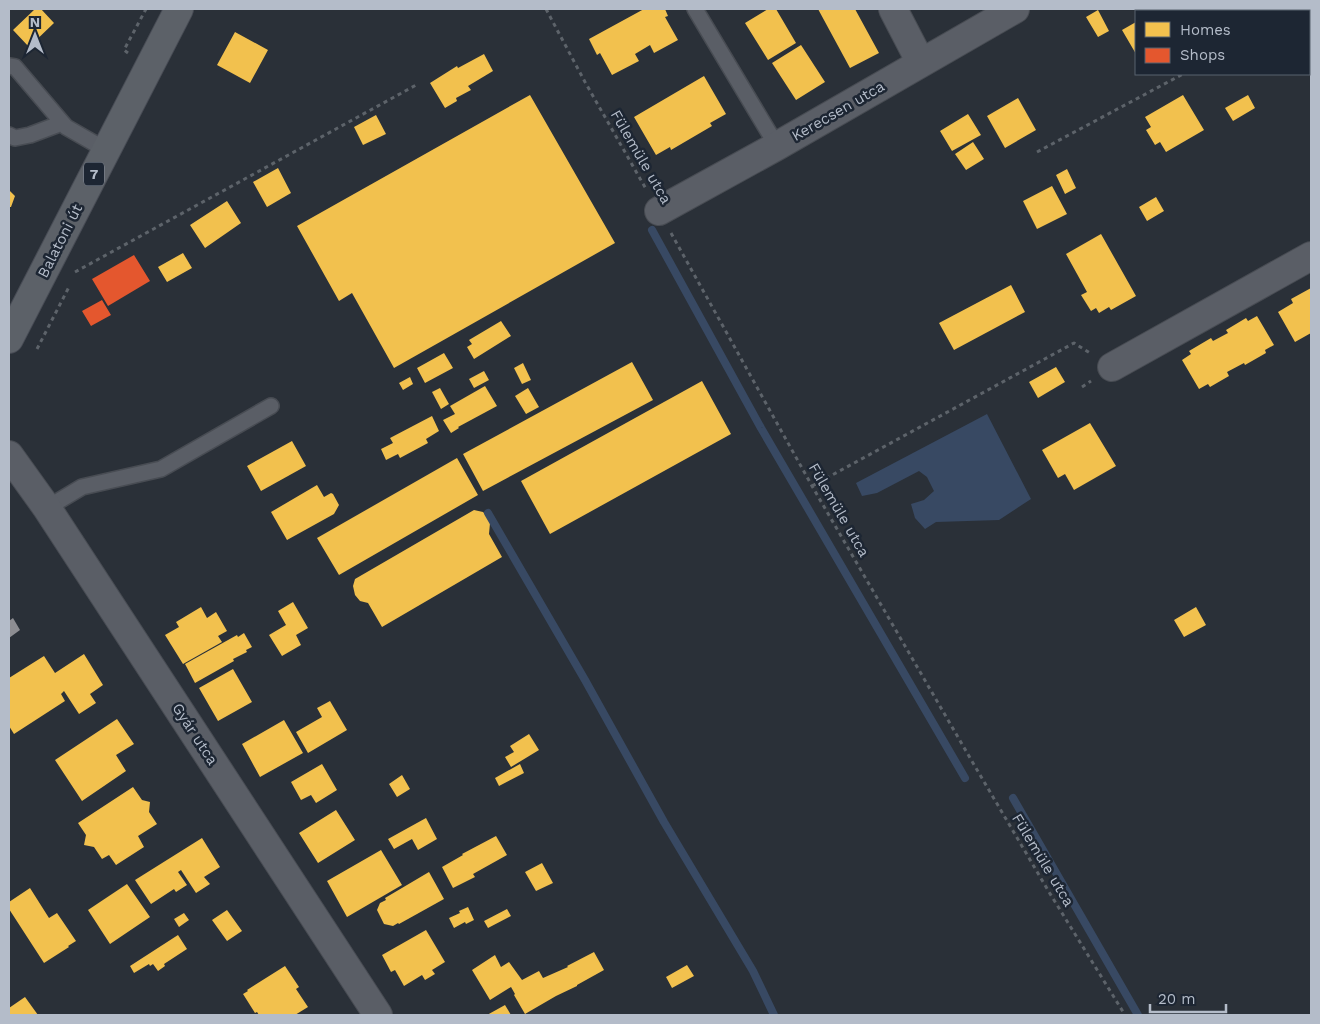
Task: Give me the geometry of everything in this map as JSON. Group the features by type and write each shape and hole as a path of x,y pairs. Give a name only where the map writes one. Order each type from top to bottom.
{"main road":[{"name":"Balatoni út","path":"9,339 179,9"}],"street":[{"path":"893,9 921,62"},
{"name":"Kerecsen utca","path":"659,211 777,146 1015,9"},
{"path":"1112,367 1311,256"},
{"name":"Gyár utca","path":"9,455 47,508 378,1015"}],"lane":[{"path":"695,9 777,146"},
{"path":"9,66 15,67 66,127 106,150"},
{"path":"9,135 15,138 62,123"},
{"path":"47,508 82,487 161,469 271,406"}],"path":[{"name":"Fülemüle utca","path":"546,9 812,486 1039,875 1125,1015"},
{"path":"1037,152 1181,75"},
{"path":"37,286 77,271 418,84"},
{"path":"38,349 72,280"},
{"path":"812,486 1074,343 1112,367"}],"water":[{"path":"987,414 1031,499 999,520 936,522 925,529 915,518 911,504 924,500 934,491 927,477 919,471 877,493 862,496 856,483"}],"building: Homes":[{"path":"35,9 41,9 54,23 29,47 13,30"},
{"path":"644,9 665,9 668,16 665,17 678,40 654,53 650,45 635,54 639,61 612,75 600,53 597,55 589,39"},
{"path":"768,9 776,9 796,43 768,60 745,23"},
{"path":"818,9 855,9 879,53 850,68"},
{"path":"1198,9 1199,10 1156,10"},
{"path":"1098,10 1109,31 1098,37 1086,17"},
{"path":"1135,23 1135,52 1122,30"},
{"path":"235,32 268,50 250,83 217,65"},
{"path":"801,45 825,82 796,100 772,63"},
{"path":"484,54 493,71 468,86 471,90 456,98 457,101 445,108 430,83 457,66 458,68"},
{"path":"704,76 726,114 710,123 712,126 671,150 670,147 656,155 634,117"},
{"path":"530,95 615,243 394,368 352,293 339,301 297,226"},
{"path":"1183,95 1204,130 1166,152 1160,142 1155,145 1146,130 1151,127 1145,117"},
{"path":"1248,95 1255,108 1233,121 1225,108"},
{"path":"1018,98 1036,130 1005,148 987,116"},
{"path":"968,114 981,135 952,151 940,131"},
{"path":"376,115 386,134 363,145 354,127"},
{"path":"973,142 984,159 966,170 955,154"},
{"path":"278,168 291,193 267,207 253,182"},
{"path":"1067,169 1076,188 1065,194 1056,175"},
{"path":"1052,186 1067,214 1037,229 1023,201"},
{"path":"9,190 15,196 11,207 9,207"},
{"path":"1156,197 1164,211 1147,221 1139,207"},
{"path":"227,201 241,223 205,248 190,225"},
{"path":"1101,234 1136,296 1111,310 1109,307 1099,313 1096,308 1091,311 1081,295 1087,292 1066,254"},
{"path":"183,253 192,268 167,282 158,267"},
{"path":"1011,285 1025,312 954,350 939,323"},
{"path":"1311,288 1311,333 1295,342 1278,312 1293,303 1291,299"},
{"path":"1257,316 1274,345 1265,350 1266,353 1245,365 1244,363 1227,372 1229,376 1210,387 1208,384 1199,389 1182,360 1191,354 1189,351 1211,338 1213,341 1228,333 1226,330 1246,318 1248,321"},
{"path":"501,321 511,336 474,359 467,347 472,344 469,340"},
{"path":"444,353 453,368 425,383 417,368"},
{"path":"632,362 653,400 483,491 463,454"},
{"path":"523,363 531,380 522,384 514,368"},
{"path":"1056,367 1065,382 1038,398 1029,382"},
{"path":"484,371 489,380 474,388 469,379"},
{"path":"410,377 413,384 403,390 399,383"},
{"path":"702,381 731,434 550,534 521,481"},
{"path":"485,386 497,406 458,427 451,433 443,420 455,414 450,406"},
{"path":"440,388 449,404 441,409 432,392"},
{"path":"528,388 539,407 526,414 515,396"},
{"path":"432,416 439,431 426,439 428,443 400,458 398,454 386,460 381,449 393,443 390,438"},
{"path":"1090,423 1116,466 1074,490 1065,474 1058,478 1042,450"},
{"path":"292,441 306,466 261,491 247,466"},
{"path":"457,458 478,495 339,575 317,538"},
{"path":"317,485 324,497 331,493 333,494 339,505 334,514 287,540 271,512"},
{"path":"474,510 483,512 489,518 489,534 502,557 382,627 368,603 360,601 355,595 353,586 355,579"},
{"path":"293,602 308,628 296,635 301,645 282,656 269,635 286,625 278,611"},
{"path":"201,607 207,618 216,612 227,631 218,636 222,642 183,664 165,635 179,627 176,622"},
{"path":"1196,607 1206,625 1184,637 1174,620"},
{"path":"244,633 252,647 246,650 247,652 233,659 234,661 195,683 185,664"},
{"path":"84,654 103,685 90,694 96,703 79,714 64,691 61,694 65,701 14,734 9,726 9,678 44,656 55,673"},
{"path":"233,669 252,702 218,721 199,688"},
{"path":"330,701 347,730 308,753 296,732 322,717 317,708"},
{"path":"117,719 134,744 116,755 126,771 82,801 55,760"},
{"path":"284,720 303,753 260,777 242,744"},
{"path":"529,734 539,750 511,767 505,757 514,752 510,746"},
{"path":"322,764 337,790 316,803 311,795 301,800 291,782"},
{"path":"520,764 524,773 499,786 495,778"},
{"path":"402,775 410,789 397,797 389,784"},
{"path":"133,787 142,800 150,802 149,812 157,824 138,836 144,847 116,865 109,855 102,859 94,847 84,845 86,835 78,823"},
{"path":"336,810 355,840 318,863 299,833"},
{"path":"426,818 437,839 418,850 412,839 394,849 388,839"},
{"path":"496,836 507,855 473,874 475,877 453,888 442,867"},
{"path":"202,838 220,867 204,877 210,884 196,893 181,870 178,872 187,885 176,892 174,889 151,904 135,880"},
{"path":"381,850 402,885 347,917 327,881"},
{"path":"542,863 553,883 536,891 525,872"},
{"path":"429,872 444,899 399,924 393,926 384,924 377,910 380,903 386,900 385,898"},
{"path":"127,884 150,917 110,944 88,910"},
{"path":"30,888 49,918 57,913 76,941 44,963 9,909 9,902"},
{"path":"468,907 474,920 454,928 449,918"},
{"path":"507,909 511,916 488,928 484,921"},
{"path":"227,910 242,931 227,941 212,920"},
{"path":"184,913 189,920 179,927 174,919"},
{"path":"426,930 445,962 432,970 435,974 425,980 422,975 404,986 395,970 391,972 382,955"},
{"path":"178,935 187,949 164,964 165,966 158,971 153,964 150,966 149,964 134,973 130,966"},
{"path":"594,952 604,970 525,1014 511,987 490,1000 472,970 495,955 501,967 509,962 522,980 539,971 543,978 568,967"},
{"path":"687,965 694,976 672,988 666,977"},
{"path":"285,966 299,987 296,989 308,1007 295,1015 259,1015 257,1012 255,1013 243,994"},
{"path":"25,997 38,1015 9,1015 9,1008"},
{"path":"505,1005 511,1015 487,1015"}],"building: Shops":[{"path":"134,255 150,281 108,306 92,279"},
{"path":"102,300 111,315 91,326 82,311"}],"building: Industry":[{"path":"13,618 20,630 9,638 9,621"}],"waterway":[{"path":"652,230 761,428 965,778"},
{"path":"488,513 585,680 664,822 753,971 774,1015"},
{"path":"1013,798 1138,1015"}]}
